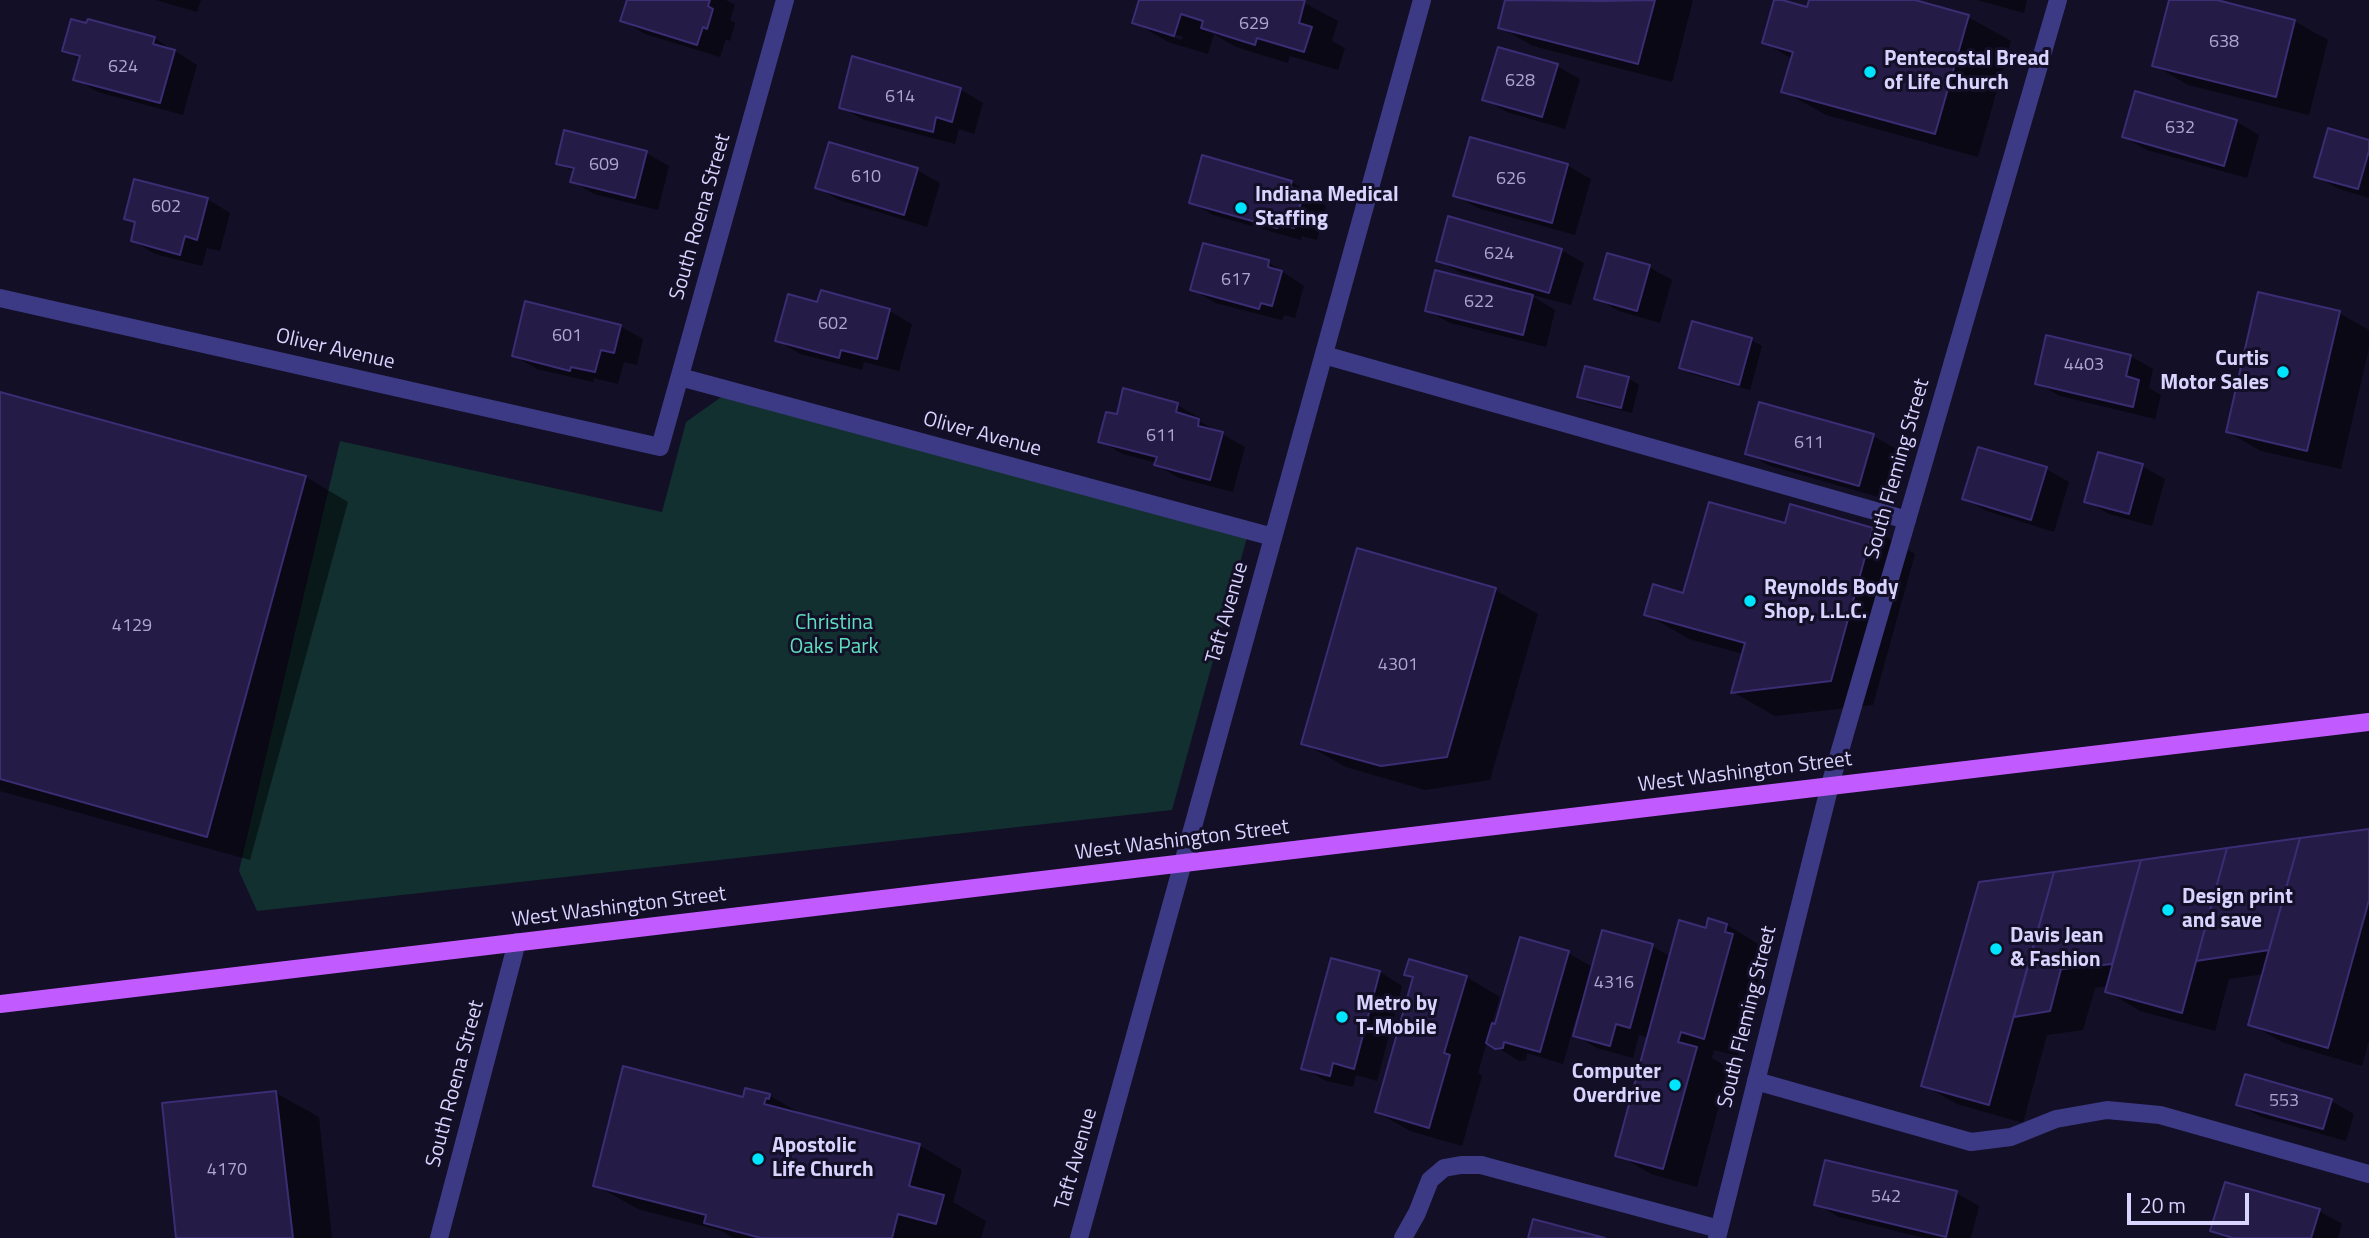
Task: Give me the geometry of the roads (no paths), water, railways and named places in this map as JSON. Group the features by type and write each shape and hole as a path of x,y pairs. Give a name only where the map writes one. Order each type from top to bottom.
{"main road":[{"name":"West Washington Street","path":"0,1004 2369,722"}],"street":[{"name":"South Roena Street","path":"660,447 785,0"},
{"name":"Taft Avenue","path":"1079,1238 1422,0"},
{"name":"South Fleming Street","path":"1718,1233 1830,785 2058,0"},
{"name":"Oliver Avenue","path":"0,298 660,447"},
{"path":"1324,355 1907,520"},
{"name":"Oliver Avenue","path":"680,377 1273,537"},
{"name":"South Roena Street","path":"439,1238 517,942"},
{"path":"1756,1081 1971,1142 2011,1137 2056,1119 2107,1110 2160,1115 2369,1174"},
{"path":"1403,1238 1417,1213 1430,1180 1444,1168 1461,1165 1494,1168 1718,1233"}],"place":[{"name":"Pentecostal Bread of Life Church","path":"1870,72"},
{"name":"Indiana Medical Staffing","path":"1241,208"},
{"name":"Curtis Motor Sales","path":"2283,372"},
{"name":"Reynolds Body Shop, L.L.C.","path":"1750,601"},
{"name":"Design print and save","path":"2168,910"},
{"name":"Davis Jean & Fashion","path":"1996,949"},
{"name":"Metro by T-Mobile","path":"1342,1017"},
{"name":"Computer Overdrive","path":"1675,1085"},
{"name":"Apostolic Life Church","path":"758,1159"}],"park label":[{"name":"Christina Oaks Park","path":"834,636"}]}
